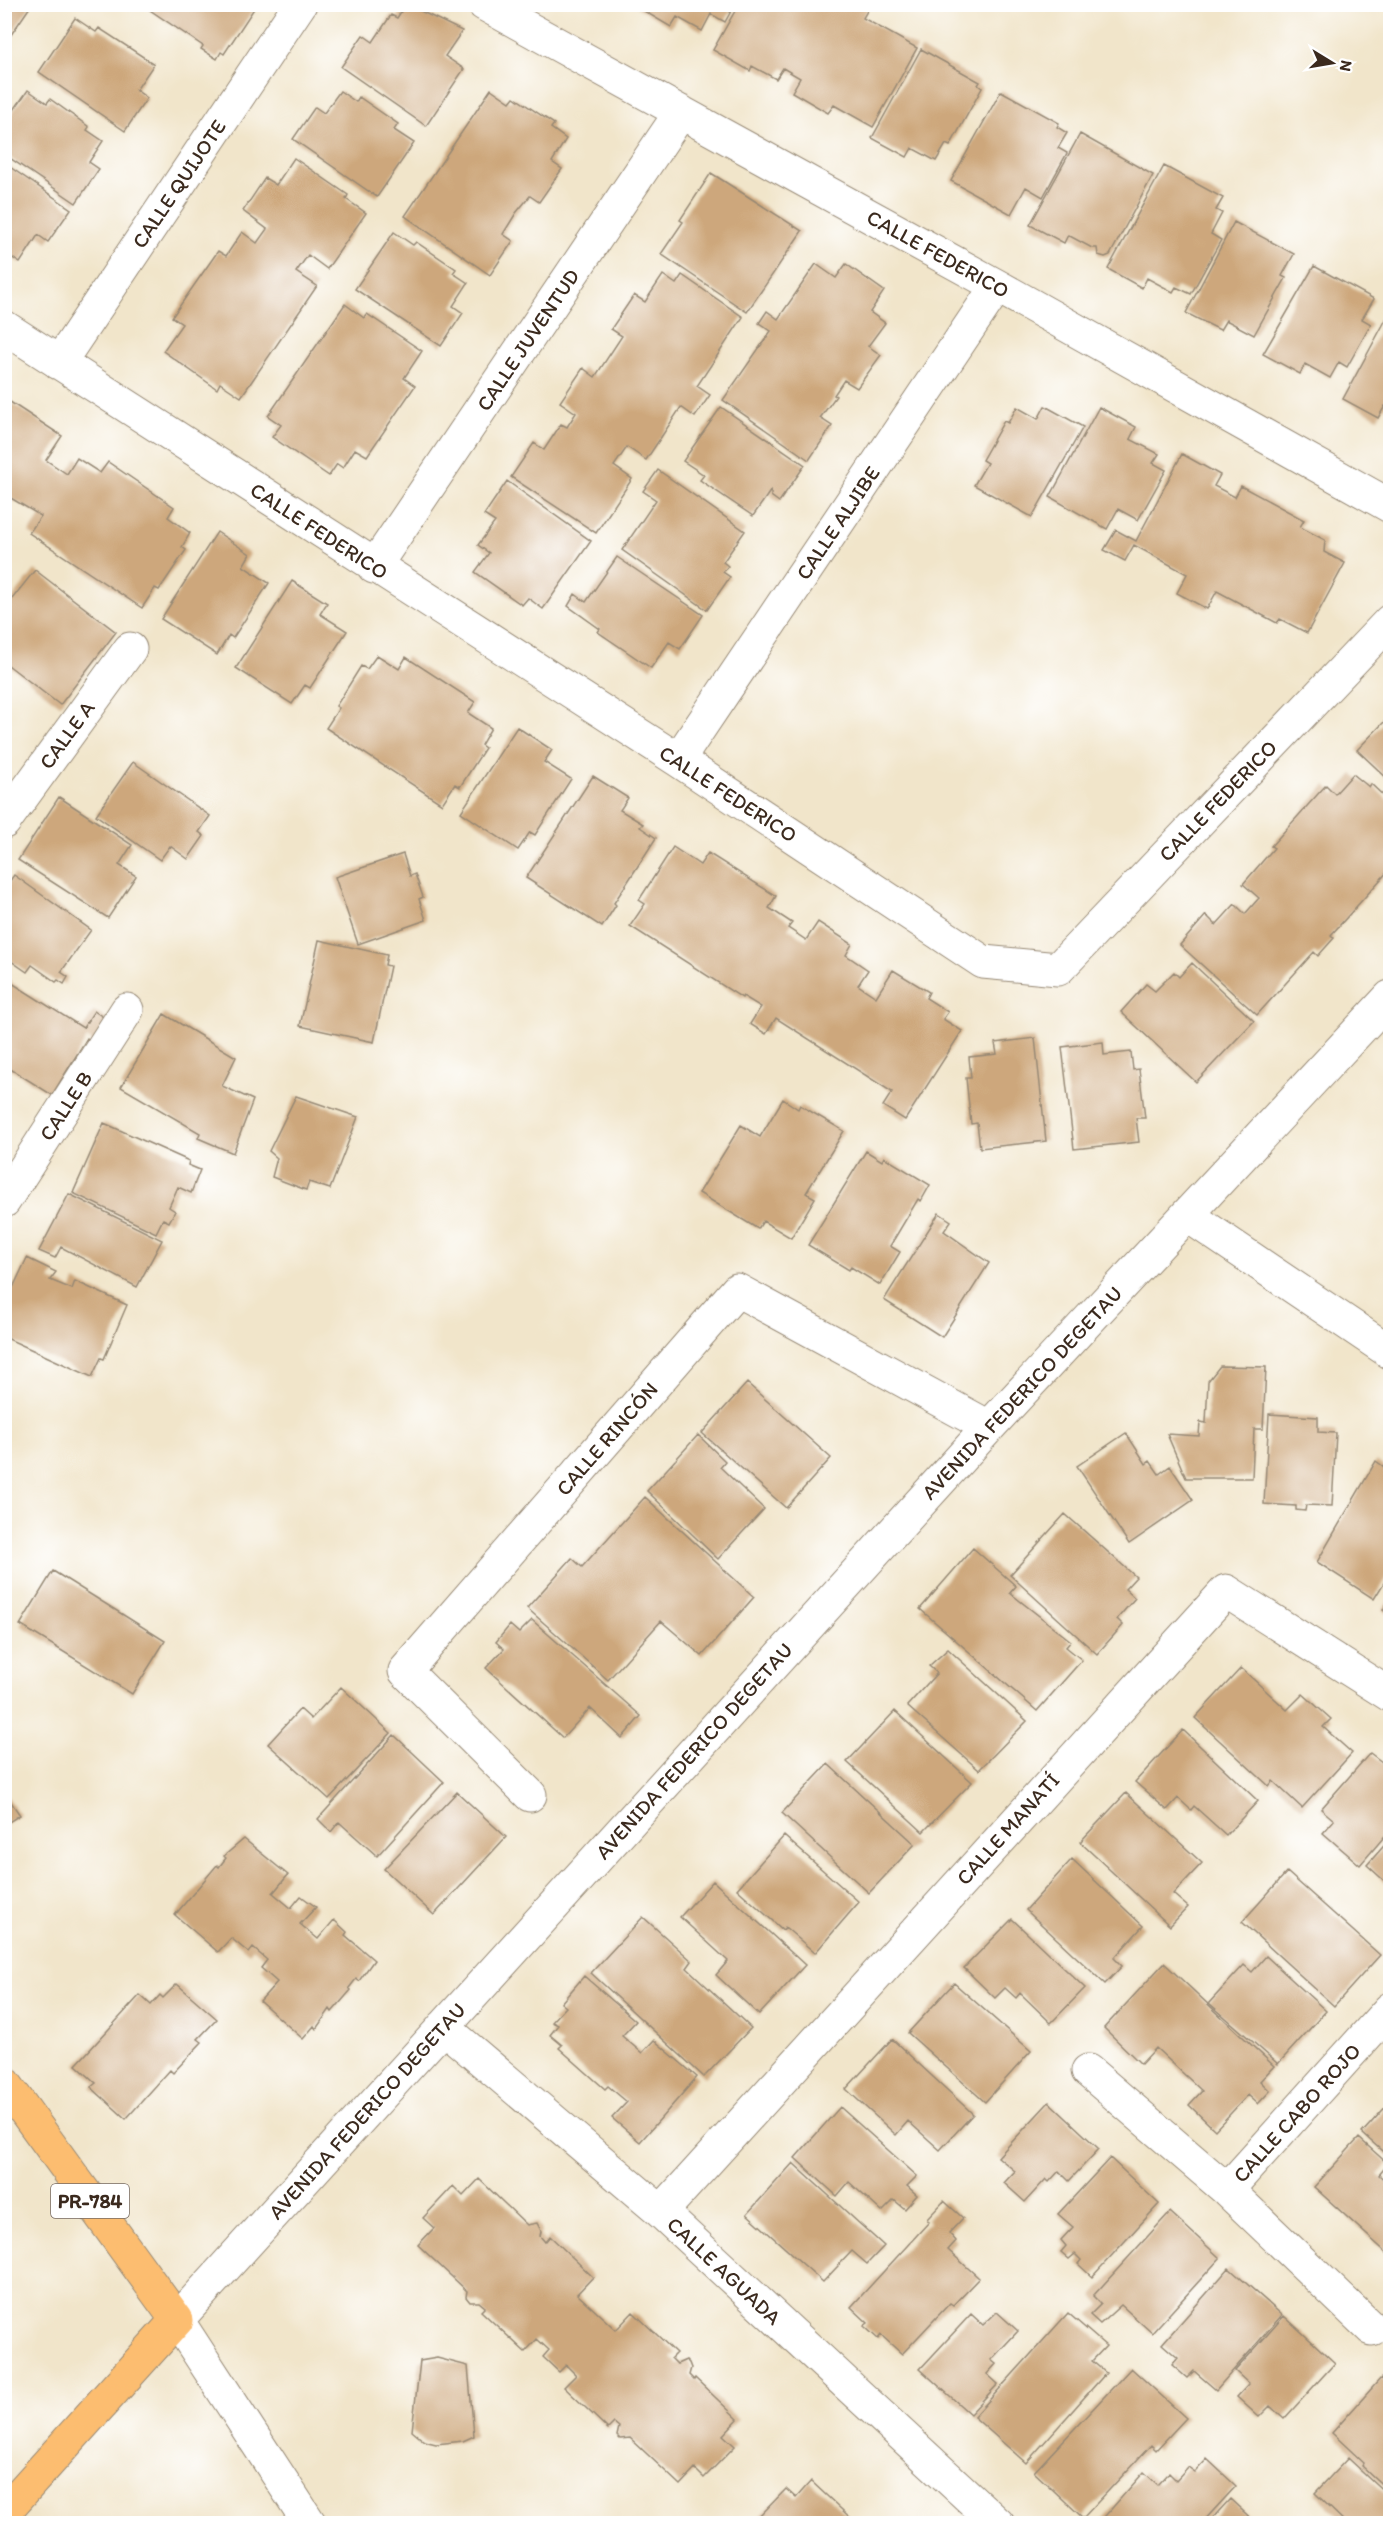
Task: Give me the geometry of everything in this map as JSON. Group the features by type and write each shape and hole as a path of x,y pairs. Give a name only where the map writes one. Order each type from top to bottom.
{"main road":[{"name":"PR-784","path":"4,2082 177,2320"},
{"name":"AVENIDA FEDERICO DEGETAU","path":"4,2512 177,2320"}],"street":[{"name":"CALLE QUIJOTE","path":"59,363 300,4"},
{"name":"CALLE FEDERICO","path":"484,4 998,286 1390,506"},
{"name":"CALLE JUVENTUD","path":"374,567 681,112"},
{"name":"CALLE ALJIBE","path":"678,760 998,286"},
{"name":"CALLE FEDERICO","path":"4,327 374,567 678,760 983,962 1058,969 1390,621"},
{"name":"CALLE A","path":"4,822 130,649"},
{"name":"AVENIDA FEDERICO DEGETAU","path":"177,2320 989,1428 1390,997"},
{"name":"CALLE B","path":"4,1201 127,1010"},
{"path":"1187,1215 1390,1352"},
{"name":"CALLE RINCÓN","path":"530,1795 405,1671 737,1290 989,1428"},
{"name":"CALLE MANATÍ","path":"661,2212 1226,1591 1390,1695"},
{"name":"CALLE CABO ROJO","path":"1227,2190 1390,2009"},
{"name":"CALLE AGUADA","path":"443,2027 661,2212 998,2523"},
{"name":"CALLE CABO ROJO","path":"1088,2071 1227,2190 1372,2329"},
{"path":"177,2320 310,2523"}],"building":[{"path":"4,4 32,4 4,45"},
{"path":"154,4 257,4 224,54 221,52 217,59 201,49 203,46 150,10"},
{"path":"406,4 462,31 445,56 464,69 426,126 341,67 363,35 373,42 391,15 397,18"},
{"path":"638,4 735,4 725,22 711,14 702,31 677,17 671,27 637,7"},
{"path":"739,4 871,4 863,18 917,48 873,127 834,105 828,113 792,92 800,78 783,68 776,79 752,66 750,71 713,50"},
{"path":"75,18 96,32 99,28 154,64 136,90 147,98 125,131 39,72"},
{"path":"921,49 980,82 978,85 982,88 950,146 946,144 936,161 912,148 907,157 872,138"},
{"path":"491,89 510,102 514,97 554,124 551,128 566,139 552,162 562,169 539,202 530,196 516,213 503,234 513,241 490,275 405,216"},
{"path":"28,90 47,103 50,99 89,127 87,130 103,141 89,162 99,169 76,203 4,154 4,124"},
{"path":"340,91 356,102 359,97 398,124 394,130 414,143 377,197 293,139 315,107 324,113"},
{"path":"1001,91 1059,123 1057,127 1067,133 1058,148 1067,153 1043,197 1026,187 1011,214 951,181"},
{"path":"1080,134 1153,175 1110,255 1105,257 1098,255 1097,248 1092,248 1068,235 1064,243 1030,225"},
{"path":"294,158 348,195 346,199 366,213 327,269 308,255 296,272 317,286 241,397 220,383 217,389 163,351 182,324 172,317 218,251 226,256 242,232 257,243 267,229 243,211 265,178 276,185"},
{"path":"4,163 71,209 48,242 38,235 20,263 4,252"},
{"path":"1164,166 1223,198 1216,210 1222,213 1211,234 1221,240 1191,294 1176,287 1173,292 1147,278 1142,288 1108,269"},
{"path":"711,173 802,231 747,312 661,254 683,222 680,220"},
{"path":"1234,222 1294,254 1282,276 1286,278 1254,335 1226,320 1220,330 1186,313"},
{"path":"394,232 413,245 416,242 456,269 453,273 468,283 453,306 463,313 441,346 355,289"},
{"path":"816,264 836,278 846,264 884,291 870,312 885,323 868,346 881,355 857,388 844,380 820,418 832,426 809,460 723,400 771,331 759,323 767,311 778,319"},
{"path":"1314,266 1374,299 1362,319 1371,324 1347,367 1339,362 1330,378 1305,364 1300,374 1263,354"},
{"path":"663,275 676,284 682,275 743,317 697,386 710,395 695,417 681,407 646,460 627,447 614,466 632,479 596,533 511,477 534,443 544,450 561,424 567,427 576,413 560,402 583,368 595,377 622,336 611,329 634,295 645,302"},
{"path":"345,304 364,318 367,314 422,351 404,378 415,386 367,456 355,449 343,468 337,464 329,476 272,437 281,425 268,416"},
{"path":"1390,312 1390,409 1385,406 1378,418 1343,399"},
{"path":"4,398 62,436 46,460 67,474 77,458 100,473 108,462 174,507 168,517 190,533 182,547 186,550 159,590 155,588 142,608 29,533 41,516 4,494"},
{"path":"1045,406 1083,427 1032,517 974,485 987,463 982,460 1004,421 1008,423 1017,407 1038,419"},
{"path":"721,407 805,465 779,502 771,496 771,490 753,516 700,480 704,475 683,461"},
{"path":"1099,407 1136,427 1130,439 1159,454 1153,463 1166,470 1138,520 1118,509 1107,529 1050,497"},
{"path":"1182,454 1220,475 1214,486 1235,497 1241,486 1304,520 1300,527 1325,540 1324,552 1345,563 1307,633 1280,619 1277,623 1217,591 1207,609 1177,593 1187,574 1134,545 1125,561 1104,550 1116,530 1136,541"},
{"path":"658,470 745,531 723,562 728,566 723,572 730,577 707,610 622,550 656,500 643,491"},
{"path":"507,481 591,541 543,609 528,598 522,605 475,572 489,553 478,545 495,522 484,515"},
{"path":"217,532 250,554 243,566 269,583 233,638 229,635 217,655 161,619"},
{"path":"617,557 703,615 680,649 669,642 651,668 598,632 600,629 568,606 575,594 586,602"},
{"path":"35,570 116,632 60,705 4,662 4,609"},
{"path":"292,581 327,603 320,614 347,631 310,688 305,685 292,704 236,668"},
{"path":"377,655 399,669 406,657 475,702 468,713 491,728 481,745 485,748 460,787 455,784 442,804 326,728 339,708 336,706 361,666 367,669"},
{"path":"1384,722 1390,727 1390,781 1357,750"},
{"path":"517,727 552,750 544,762 571,779 535,835 530,832 518,850 461,812"},
{"path":"133,762 210,816 199,832 204,836 188,859 170,846 160,860 96,815"},
{"path":"1353,774 1369,787 1371,784 1390,802 1390,869 1331,935 1334,938 1318,956 1314,952 1257,1015 1180,945 1206,915 1216,925 1235,904 1245,914 1259,898 1243,884 1274,848 1271,846 1326,785 1335,794"},
{"path":"593,776 628,798 620,810 643,824 640,827 656,838 614,903 616,905 602,927 526,878"},
{"path":"59,797 132,845 119,865 136,876 108,918 18,860"},
{"path":"673,847 700,865 708,853 776,896 769,908 792,923 788,928 806,940 818,922 852,944 846,955 868,970 858,985 876,997 893,970 929,992 926,998 948,1012 943,1019 962,1031 905,1120 883,1106 892,1092 776,1018 766,1034 750,1024 761,1007 743,996 742,998 630,926 645,904 639,900"},
{"path":"403,854 410,876 415,874 423,897 419,899 426,920 358,944 335,877"},
{"path":"14,875 91,930 61,972 68,977 64,984 58,980 56,982 32,965 27,972 4,956 4,889"},
{"path":"319,940 387,955 385,965 390,966 374,1042 300,1026"},
{"path":"1192,963 1254,1021 1196,1082 1121,1012 1146,984 1155,991 1174,972 1179,977"},
{"path":"4,978 83,1028 94,1011 112,1023 98,1046 87,1038 52,1095 4,1065"},
{"path":"164,1014 236,1057 222,1086 253,1100 233,1153 198,1138 200,1133 121,1087"},
{"path":"1035,1038 1046,1141 980,1148 977,1123 971,1124 966,1078 971,1078 969,1057 997,1054 995,1043"},
{"path":"1103,1042 1104,1055 1131,1052 1133,1070 1139,1069 1145,1118 1136,1118 1139,1142 1074,1149 1062,1047"},
{"path":"296,1096 358,1117 330,1189 309,1182 306,1190 272,1177 277,1158 269,1151"},
{"path":"783,1099 798,1109 800,1105 844,1131 806,1193 815,1198 791,1238 763,1221 758,1229 699,1193 741,1125 760,1137"},
{"path":"104,1123 189,1161 188,1165 200,1170 191,1193 178,1187 169,1207 175,1211 169,1222 163,1219 156,1233 73,1193"},
{"path":"866,1151 882,1161 884,1157 930,1185 921,1201 918,1199 890,1246 900,1252 880,1285 851,1267 849,1270 808,1245"},
{"path":"69,1194 162,1240 137,1287 61,1247 55,1258 39,1251"},
{"path":"939,1213 951,1221 944,1231 989,1263 942,1337 884,1300"},
{"path":"27,1258 56,1272 50,1280 72,1289 75,1281 127,1305 104,1359 101,1358 92,1377 4,1337 4,1307"},
{"path":"1220,1366 1266,1367 1263,1429 1254,1429 1252,1478 1186,1478 1167,1434 1199,1436 1200,1422 1206,1423 1208,1381"},
{"path":"747,1383 831,1458 786,1508 702,1433"},
{"path":"1269,1414 1318,1417 1318,1432 1336,1433 1332,1506 1306,1505 1305,1511 1296,1510 1296,1506 1264,1504"},
{"path":"1126,1433 1146,1464 1150,1461 1159,1474 1170,1466 1193,1500 1129,1544 1077,1466"},
{"path":"698,1435 725,1461 720,1467 764,1509 718,1559 647,1491"},
{"path":"1376,1461 1387,1469 1390,1463 1390,1573 1374,1599 1317,1562"},
{"path":"645,1497 754,1597 702,1656 661,1621 608,1680 527,1608 572,1558 582,1567"},
{"path":"1065,1514 1136,1577 1125,1589 1135,1598 1117,1619 1123,1625 1097,1654 1010,1575"},
{"path":"973,1548 1016,1586 1010,1593 1071,1641 1066,1647 1082,1660 1037,1711 920,1609"},
{"path":"53,1571 165,1641 132,1694 20,1625"},
{"path":"1390,1599 1390,1615 1383,1610"},
{"path":"532,1620 641,1716 622,1738 590,1708 563,1738 486,1668 504,1649 496,1642 510,1625 519,1633"},
{"path":"948,1649 1027,1721 979,1770 907,1706 937,1673 929,1666"},
{"path":"1241,1668 1287,1710 1303,1694 1331,1719 1323,1727 1352,1753 1302,1808 1273,1781 1269,1786 1195,1718"},
{"path":"341,1687 391,1733 329,1799 268,1744 300,1709 311,1719"},
{"path":"895,1711 972,1782 923,1832 847,1762"},
{"path":"1183,1730 1258,1801 1226,1835 1194,1806 1191,1810 1178,1798 1167,1810 1135,1782"},
{"path":"394,1735 444,1782 377,1856 339,1822 331,1832 318,1819"},
{"path":"1370,1753 1390,1768 1390,1830 1360,1865 1323,1833 1334,1820 1321,1809"},
{"path":"828,1764 915,1844 869,1893 782,1813"},
{"path":"4,1792 20,1815 4,1825"},
{"path":"457,1792 506,1837 434,1915 384,1869"},
{"path":"1126,1793 1202,1863 1173,1894 1188,1907 1170,1926 1080,1842"},
{"path":"784,1836 859,1902 815,1953 785,1927 783,1930 737,1889"},
{"path":"244,1839 288,1875 273,1893 291,1908 301,1896 316,1907 300,1924 318,1939 334,1920 347,1932 345,1935 374,1960 359,1981 356,1979 349,1988 351,1990 332,2012 330,2009 316,2029 314,2026 303,2039 260,2001 277,1982 261,1968 267,1960 253,1948 249,1953 231,1938 218,1952 175,1915 217,1865 219,1867 226,1858 224,1856"},
{"path":"1390,1839 1390,1886 1367,1865"},
{"path":"1072,1859 1143,1926 1114,1958 1122,1966 1105,1984 1026,1910"},
{"path":"1287,1872 1380,1955 1334,2006 1242,1922"},
{"path":"713,1881 805,1965 759,2015 716,1975 728,1961 680,1917"},
{"path":"643,1917 692,1961 687,1968 751,2028 704,2077 591,1973"},
{"path":"1012,1919 1085,1988 1051,2023 1020,1993 1016,1998 1005,1988 995,1998 964,1968"},
{"path":"1266,1956 1326,2011 1278,2064 1209,2003 1244,1965 1252,1972"},
{"path":"1164,1963 1274,2066 1260,2081 1270,2091 1258,2104 1248,2095 1215,2130 1189,2105 1202,2091 1156,2048 1141,2064 1104,2028"},
{"path":"584,1976 636,2021 622,2036 642,2053 654,2040 697,2077 640,2142 612,2118 627,2102 608,2086 605,2089 559,2048 562,2045 550,2035 558,2025 552,2022 566,2007 561,2003"},
{"path":"954,1983 1031,2051 985,2102 908,2033"},
{"path":"177,1984 217,2019 198,2039 202,2042 173,2073 170,2070 126,2119 91,2087 96,2083 76,2065 140,1995 151,2005 160,1995 163,1998"},
{"path":"892,2039 973,2114 940,2150 908,2121 896,2135 846,2089"},
{"path":"1049,2102 1099,2149 1069,2181 1059,2171 1049,2182 1046,2179 1025,2202 1004,2183 1015,2171 998,2157"},
{"path":"1390,2102 1390,2158 1362,2133"},
{"path":"840,2107 917,2176 907,2186 917,2195 905,2209 894,2200 882,2212 849,2182 837,2196 795,2158"},
{"path":"1359,2138 1388,2164 1379,2175 1390,2185 1390,2251 1388,2254 1314,2187"},
{"path":"1110,2158 1159,2204 1092,2277 1078,2264 1081,2260 1075,2254 1069,2259 1061,2252 1066,2246 1061,2240 1073,2227 1058,2214"},
{"path":"793,2163 884,2246 867,2264 852,2251 823,2282 747,2214"},
{"path":"479,2179 527,2225 537,2223 541,2231 540,2236 545,2242 550,2236 593,2277 577,2294 616,2330 633,2312 676,2353 671,2358 677,2364 686,2360 691,2368 689,2375 738,2419 723,2435 735,2446 704,2478 695,2469 680,2485 630,2438 620,2439 617,2436 619,2427 614,2423 608,2429 564,2387 576,2375 566,2365 559,2372 543,2357 549,2350 537,2339 525,2352 481,2311 485,2307 479,2302 470,2302 466,2297 467,2291 418,2245 434,2228 423,2218 453,2186 463,2196"},
{"path":"944,2201 963,2218 949,2233 956,2241 948,2250 979,2278 953,2305 950,2303 902,2354 881,2335 878,2339 864,2326 868,2323 851,2307 929,2222 927,2219"},
{"path":"1170,2212 1220,2258 1152,2333 1121,2305 1100,2324 1090,2315 1101,2304 1093,2296"},
{"path":"1229,2268 1282,2315 1216,2390 1194,2371 1187,2378 1172,2365 1178,2358 1162,2344"},
{"path":"997,2312 1018,2331 991,2360 996,2364 987,2374 998,2384 970,2414 920,2369 971,2314 983,2325"},
{"path":"1068,2313 1106,2346 1092,2361 1106,2373 1026,2463 974,2417"},
{"path":"1284,2316 1335,2363 1284,2419 1270,2406 1259,2417 1237,2397 1249,2384 1235,2371"},
{"path":"437,2358 468,2366 474,2436 463,2441 436,2444 424,2441 412,2431 420,2361"},
{"path":"1131,2368 1186,2418 1156,2450 1151,2445 1083,2518 1034,2472"},
{"path":"1381,2378 1390,2386 1390,2492 1332,2433"},
{"path":"1348,2458 1390,2497 1390,2524 1347,2524 1315,2493"},
{"path":"1207,2459 1236,2486 1201,2524 1194,2520 1191,2524 1098,2524 1144,2472 1158,2485 1169,2473 1176,2480 1188,2467 1195,2472"},
{"path":"811,2481 857,2524 760,2524 756,2520 786,2489 796,2498"},
{"path":"1230,2499 1257,2524 1207,2524"}]}
